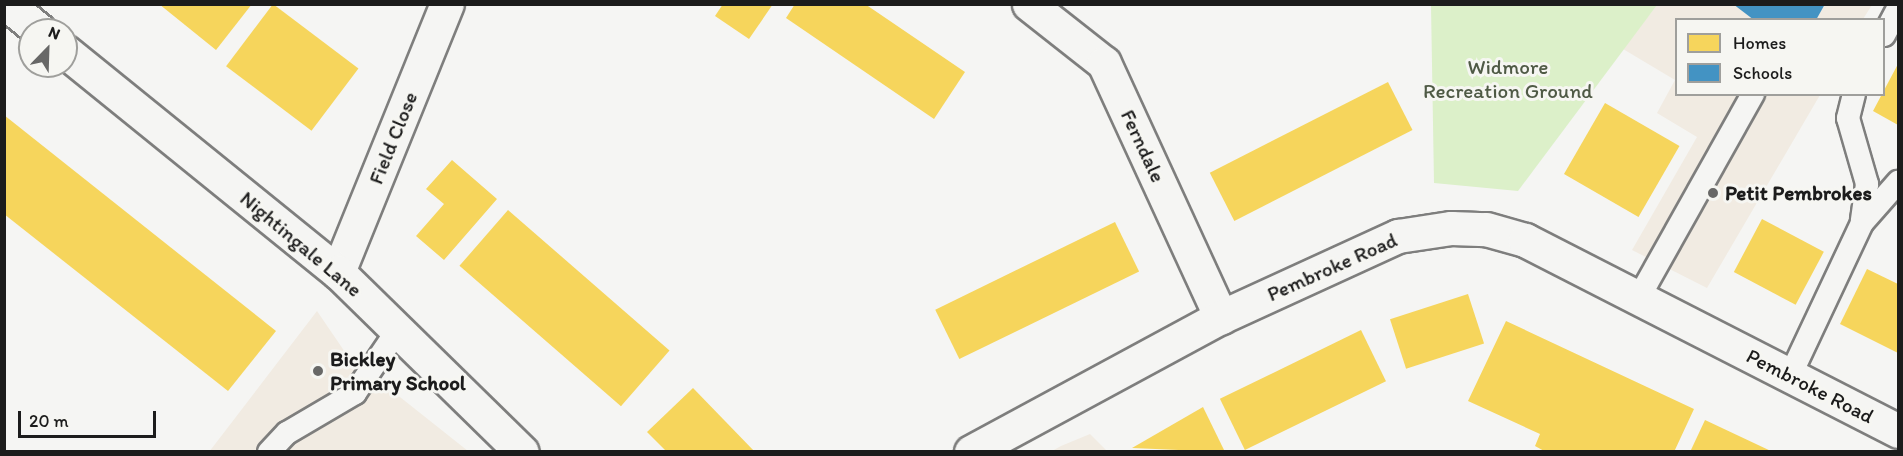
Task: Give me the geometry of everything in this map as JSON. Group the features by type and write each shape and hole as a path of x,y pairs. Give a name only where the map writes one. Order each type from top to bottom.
{"street":[{"path":"7,4 24,18"},
{"name":"Field Close","path":"338,272 447,4"},
{"name":"Ferndale","path":"1029,4 1104,63 1221,316"},
{"name":"Nightingale Lane","path":"78,62 338,272 522,452"},
{"name":"Pembroke Road","path":"971,452 1221,316 1398,236 1451,228 1525,240 1899,431"}],"lane":[{"path":"1885,33 1899,9"},
{"path":"1638,299 1752,96"},
{"path":"1854,96 1848,118 1867,184 1862,223"},
{"path":"1790,376 1862,223 1899,182"},
{"path":"269,452 287,433 355,393 397,331"}],"shaded area":[{"name":"Petit Pembrokes","path":"1657,5 1872,5 1864,18 1675,18 1675,80 1623,49"},
{"name":"Petit Pembrokes","path":"1675,80 1675,96 1819,96 1707,288 1632,250 1697,137 1657,113"},
{"name":"Bickley Primary School","path":"317,311 347,355 468,451 209,452"},
{"path":"1090,434 1107,451 1052,451 1061,446"}],"green space":[{"name":"Widmore Recreation Ground","path":"1431,4 1657,5 1518,191 1434,183"}],"building: Homes":[{"path":"159,4 252,4 216,50"},
{"path":"273,4 358,68 312,131 226,66"},
{"path":"723,4 773,4 749,39 715,16"},
{"path":"795,4 865,4 965,72 934,119 786,18"},
{"path":"1898,64 1898,125 1873,111 1881,96 1885,96 1885,88"},
{"path":"1388,82 1413,130 1234,221 1210,173"},
{"path":"1605,103 1679,146 1638,217 1564,174"},
{"path":"4,115 276,331 228,391 4,214"},
{"path":"452,160 497,199 444,260 416,236 444,204 426,189"},
{"path":"508,210 670,350 621,406 459,266"},
{"path":"1762,219 1824,252 1796,305 1734,272"},
{"path":"1115,222 1139,271 959,359 935,310"},
{"path":"1867,269 1898,284 1898,353 1840,324"},
{"path":"1468,294 1484,343 1406,369 1390,319"},
{"path":"1506,321 1694,409 1674,452 1546,452 1535,446 1540,434 1468,401"},
{"path":"1361,330 1386,381 1245,450 1220,399"},
{"path":"693,388 755,452 667,452 647,432"},
{"path":"1203,407 1225,452 1132,448"},
{"path":"1705,420 1773,452 1690,452"}],"building: Schools":[{"path":"1733,4 1825,4 1817,18 1751,18"}],"place":[{"name":"Petit Pembrokes","path":"1713,193"},
{"name":"Bickley Primary School","path":"318,371"}]}
